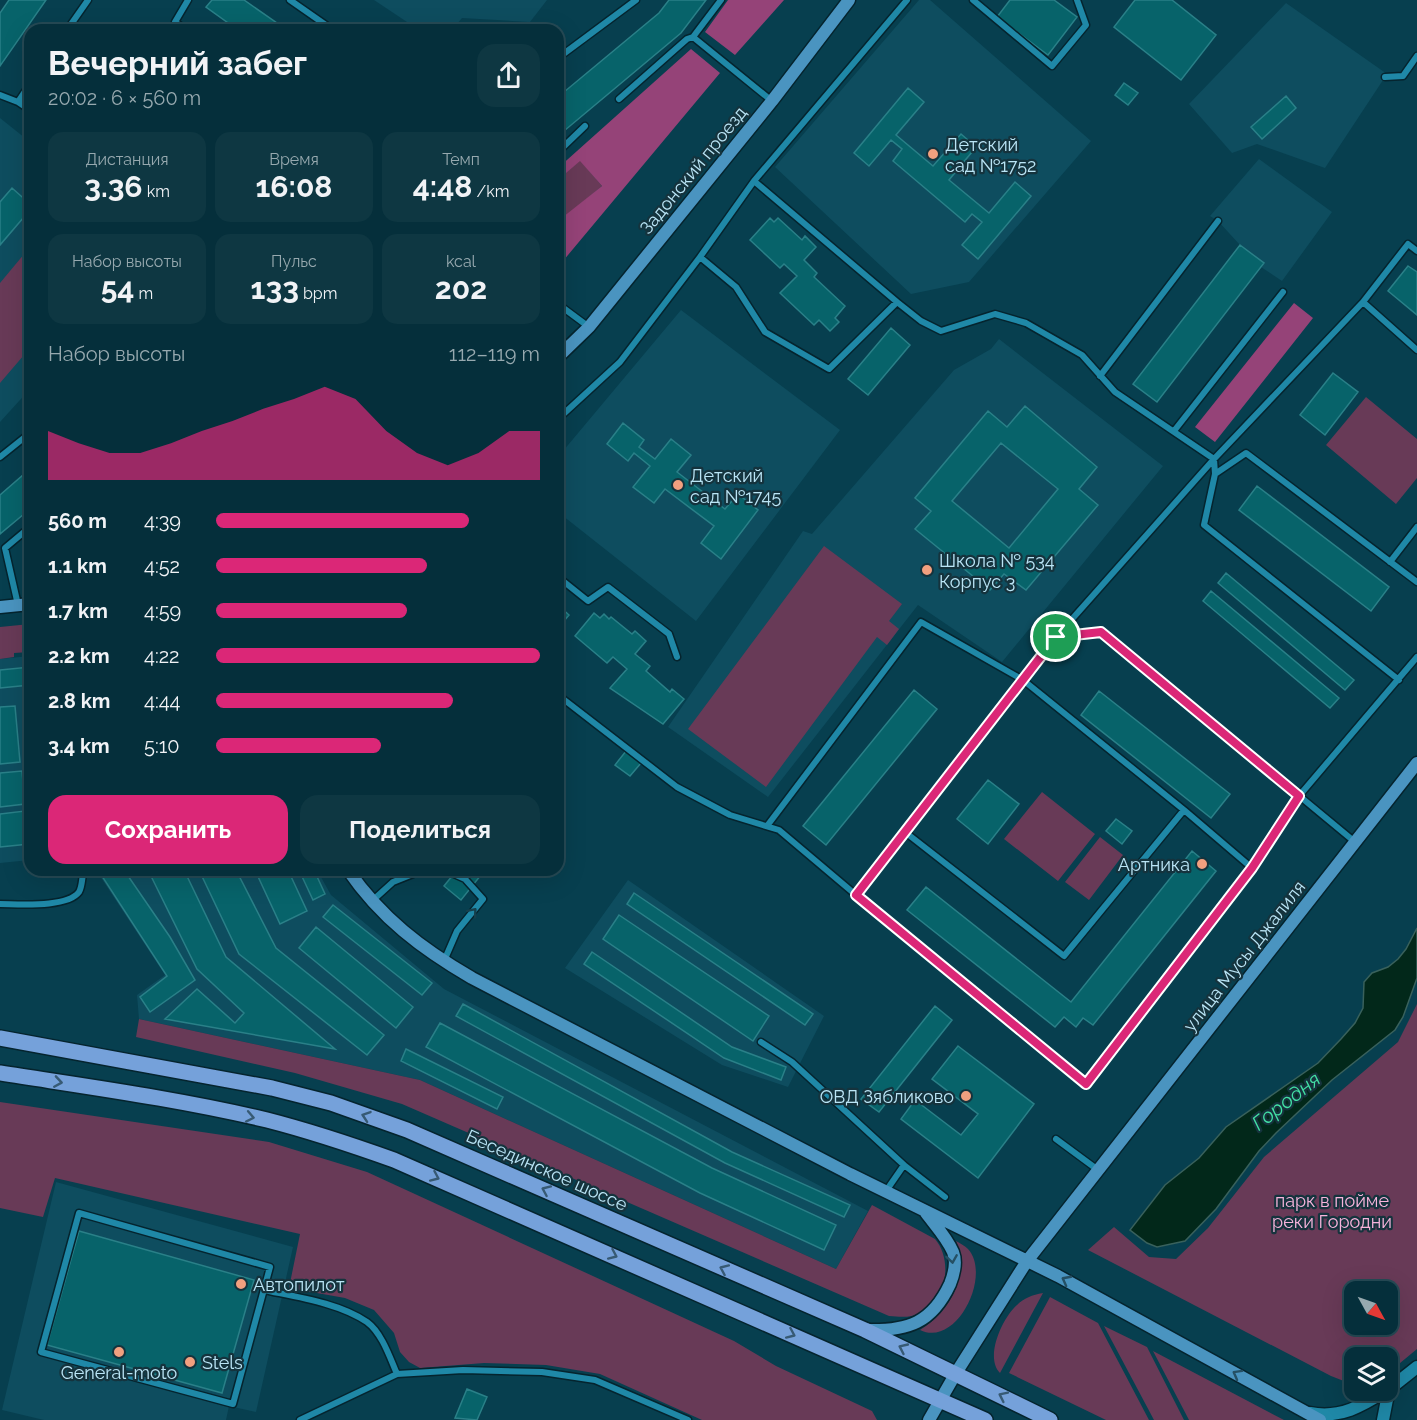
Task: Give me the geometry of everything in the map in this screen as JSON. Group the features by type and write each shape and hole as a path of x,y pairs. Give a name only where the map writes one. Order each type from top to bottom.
{"main road":[{"name":"Бесединское шоссе","path":"0,1038 272,1088 331,1103 407,1130 866,1330 956,1372 1050,1420"},
{"path":"0,1073 160,1099 265,1120 320,1134 394,1160 985,1420"}],"street":[{"name":"Задонский проезд","path":"564,351 589,327 772,101 849,0"},
{"path":"0,608 24,605"},
{"name":"улица Мусы Джалиля","path":"929,1420 956,1372 1028,1261 1417,763"},
{"path":"352,876 372,902 390,920 443,961 540,1014 885,1192 1028,1261 1320,1420"},
{"path":"866,1330 884,1330 918,1323 936,1308 947,1290 954,1272 953,1252 923,1210"},
{"path":"1398,1382 1417,1367"},
{"path":"1307,1413 1325,1416 1345,1413 1367,1401"},
{"path":"1383,1420 1386,1401"}],"lane":[{"path":"71,24 88,0"},
{"path":"177,24 174,22 188,0"},
{"path":"290,0 324,24"},
{"path":"564,53 636,0"},
{"path":"619,99 687,39 693,37 720,0"},
{"path":"564,413 620,362 700,257 754,181 907,0"},
{"path":"973,0 1052,66 1086,25 1077,0"},
{"path":"693,37 772,101"},
{"path":"1385,77 1403,76 1417,56"},
{"path":"18,102 24,93"},
{"path":"0,95 24,106"},
{"path":"564,146 585,126"},
{"path":"754,181 921,321 941,331 995,314 1026,323 1082,355 1115,392 1214,459"},
{"path":"1100,376 1218,221"},
{"path":"856,895 1056,637 1214,459 1363,302 1408,244 1417,251"},
{"path":"700,257 736,287 765,332 829,369 897,302"},
{"path":"1174,432 1283,291"},
{"path":"1363,302 1417,350"},
{"path":"564,308 589,327"},
{"path":"0,457 24,438"},
{"path":"1215,474 1246,453 1417,582"},
{"path":"1214,459 1215,474 1204,525 1399,680"},
{"path":"1390,562 1417,527"},
{"path":"24,532 5,548 24,605"},
{"path":"564,582 588,602 608,587 669,634 677,657"},
{"path":"767,826 921,622 1023,680 1252,868"},
{"path":"1056,637 1101,632 1355,842"},
{"path":"564,699 677,787 730,815 779,830 1086,1084 1252,868 1299,796 1417,657"},
{"path":"905,832 1064,956 1184,810"},
{"path":"0,904 60,902 72,899 80,891 83,876"},
{"path":"372,902 393,882 408,876"},
{"path":"443,961 457,931 483,899 465,879 458,876"},
{"path":"761,1042 792,1062 904,1165 945,1197"},
{"path":"1056,1139 1099,1171"},
{"path":"885,1192 904,1165"},
{"path":"79,1213 270,1268 264,1290 233,1404 41,1352 79,1213"},
{"path":"264,1290 328,1304 368,1323 386,1350 398,1374"},
{"path":"300,1420 398,1374 463,1370 542,1372 595,1380 688,1420"}],"shaded area":[{"path":"374,0 547,0 530,22 462,18 457,24 410,24"},
{"path":"728,0 784,0 735,55 705,32"},
{"name":"Детский сад №1752","path":"919,0 930,0 1091,141 969,282 911,294 775,167"},
{"path":"1286,3 1387,74 1325,168 1257,144 1232,153 1189,104"},
{"path":"691,49 720,73 564,260 564,216 602,186 580,161 564,175 564,163"},
{"path":"0,118 24,137 24,396 0,422"},
{"path":"1259,159 1332,212 1282,281 1261,267 1264,263 1240,245 1218,221 1210,216"},
{"path":"1294,303 1313,318 1215,442 1195,427"},
{"name":"Детский сад №1745","path":"681,310 840,430 696,621 564,517 564,450"},
{"name":"Школа № 534 Корпус 3","path":"999,339 1163,466 1002,662 918,605 768,797 668,727 803,531 812,534 954,370 991,349"},
{"path":"24,657 24,861 0,863 0,659"},
{"path":"100,876 320,876 331,895 444,989 868,1211 836,1269 420,1080 139,1019 137,995 165,975"},
{"path":"628,880 824,1016 788,1087 722,1065 565,968"},
{"path":"56,1182 293,1247 256,1412 229,1406 226,1420 44,1420 2,1410"}],"green space":[{"path":"580,160 602,186 564,218 564,175"},
{"path":"24,254 24,355 0,383 0,283"},
{"path":"1366,397 1417,439 1417,478 1396,504 1326,445"},
{"path":"824,546 902,604 889,621 899,629 887,645 877,637 766,787 688,729"},
{"path":"24,625 24,652 14,653 14,657 0,659 0,627"},
{"path":"1042,792 1095,834 1058,881 1004,839"},
{"path":"1100,837 1123,855 1089,900 1065,882"},
{"name":"парк в пойме реки Городни","path":"1417,1004 1417,1349 1398,1365 1398,1347 1344,1347 1344,1381 1088,1250 1114,1227 1149,1257 1176,1259 1208,1228 1264,1157 1398,1042"},
{"path":"139,1019 420,1080 836,1269 872,1205 935,1239 944,1258 945,1279 942,1289 930,1307 921,1313 901,1317 889,1316 402,1104 295,1073 136,1037"},
{"path":"0,1102 269,1142 367,1172 734,1341 776,1366 872,1411 877,1420 702,1420 600,1374 546,1365 484,1363 420,1368 409,1362 400,1352 394,1333 374,1310 345,1298 289,1288 300,1234 55,1178 43,1217 0,1208"},
{"path":"956,1241 968,1249 974,1261 976,1275 967,1306 958,1319 946,1329 934,1333 920,1330 941,1313 954,1291 960,1267"},
{"path":"1043,1293 1000,1373 994,1357 997,1338 1006,1318 1028,1297"},
{"path":"1050,1297 1098,1323 1149,1420 1106,1420 1009,1373"},
{"path":"1104,1326 1147,1347 1184,1420 1154,1420"},
{"path":"1153,1351 1284,1420 1189,1420"}],"water":[{"name":"Городня","path":"1417,928 1417,978 1403,1017 1395,1030 1332,1080 1276,1133 1259,1151 1216,1209 1185,1241 1157,1247 1147,1243 1130,1230 1165,1185 1199,1158 1226,1127 1318,1063 1341,1039 1355,1023 1363,1008 1364,982 1372,973 1388,967 1398,959"}],"building":[{"path":"9,0 46,0 29,24 24,24 24,32 0,66 0,13"},
{"path":"212,0 244,0 278,24 230,24 206,7"},
{"path":"669,0 706,0 681,33 564,131 564,92 659,13"},
{"path":"1010,0 1054,0 1077,17 1048,55 997,17"},
{"path":"1135,0 1172,0 1216,35 1181,80 1114,27"},
{"path":"1124,83 1138,93 1128,105 1115,95"},
{"path":"908,88 924,102 896,135 933,166 961,134 976,147 949,180 989,213 1015,182 1031,196 978,259 962,245 982,222 972,214 965,222 893,161 902,149 891,140 869,166 854,153"},
{"path":"1286,96 1296,108 1262,139 1251,127"},
{"path":"12,188 24,199 24,217 0,245 0,202"},
{"path":"770,218 774,222 778,218 802,240 805,236 816,247 804,260 817,273 814,277 845,306 835,318 839,322 830,331 819,320 814,325 780,293 797,276 784,264 780,268 750,240"},
{"path":"1240,245 1264,263 1157,402 1133,384"},
{"path":"1408,266 1417,272 1417,315 1388,291"},
{"path":"891,328 910,345 868,395 848,379"},
{"path":"1333,373 1358,392 1325,435 1300,415"},
{"path":"1025,406 1097,467 1079,489 1098,505 1026,590 1004,574 990,590 915,529 931,511 915,498 988,411 1007,427","holes":["1001,443 1058,489 1009,548 952,501"]},
{"path":"623,423 644,440 639,447 655,459 671,439 691,455 677,472 725,509 738,494 758,510 721,559 701,543 714,526 665,489 654,503 633,487 650,466 634,453 628,461 607,444"},
{"path":"24,474 24,514 0,534 0,495"},
{"path":"1257,486 1389,587 1371,611 1239,510"},
{"path":"1226,573 1354,680 1345,690 1218,583"},
{"path":"1211,591 1339,698 1330,708 1203,601"},
{"path":"564,610 569,615 564,621"},
{"path":"594,613 600,618 604,614 609,619 611,617 632,634 635,631 646,641 635,654 650,666 646,671 670,692 672,689 684,699 663,724 610,688 627,669 613,657 607,663 575,636"},
{"path":"24,668 24,686 0,688 0,670"},
{"path":"914,690 937,709 826,845 803,826"},
{"path":"1099,691 1230,794 1211,818 1081,715"},
{"path":"15,706 20,762 0,764 0,707"},
{"path":"626,751 641,763 630,776 615,765"},
{"path":"22,771 24,804 0,807 0,773"},
{"path":"988,780 1019,804 988,844 957,819"},
{"path":"24,811 24,845 0,847 0,814"},
{"path":"1116,819 1132,831 1122,844 1106,831"},
{"path":"1192,851 1216,871 1093,1025 1083,1018 1076,1027 1064,1017 1055,1027 907,910 926,887 1071,1002"},
{"path":"102,876 128,876 170,937 195,980 150,1012 140,997 167,976"},
{"path":"151,876 187,876 226,957 335,1049 165,1019 197,989 235,1023 244,1013 197,969"},
{"path":"202,876 239,876 276,948 384,1035 367,1055 239,954"},
{"path":"258,876 291,876 307,911 280,924"},
{"path":"302,876 317,876 325,894 313,900"},
{"path":"452,876 480,876 461,900 444,886"},
{"path":"634,893 813,1014 805,1025 627,904"},
{"path":"333,905 432,983 422,995 323,917"},
{"path":"619,915 769,1016 753,1041 603,939"},
{"path":"316,927 413,1007 396,1028 299,948"},
{"path":"592,952 732,1047 786,1067 781,1080 724,1058 584,964"},
{"path":"463,1004 732,1152 850,1205 844,1217 725,1163 456,1016"},
{"path":"935,1006 952,1020 879,1112 861,1099"},
{"path":"440,1023 712,1168 836,1225 824,1250 700,1193 426,1047"},
{"path":"958,1046 1034,1104 978,1178 901,1119 915,1100 961,1135 978,1114 932,1079"},
{"path":"406,1049 503,1097 497,1109 401,1061"},
{"path":"79,1231 254,1280 222,1393 47,1345"},
{"path":"467,1389 487,1397 477,1420 455,1418"}],"place":[{"name":"Детский сад №1752","path":"933,154"},
{"name":"Детский сад №1745","path":"678,485"},
{"name":"Школа № 534 Корпус 3","path":"927,570"},
{"name":"Артника","path":"1202,864"},
{"name":"ОВД Зябликово","path":"966,1096"},
{"name":"Автопилот","path":"241,1284"},
{"name":"General-moto","path":"119,1352"},
{"name":"Stels","path":"190,1362"}],"route":[{"path":"1101,632 1299,796 1252,868 1086,1084 856,895 1056,637 1101,632"}]}
